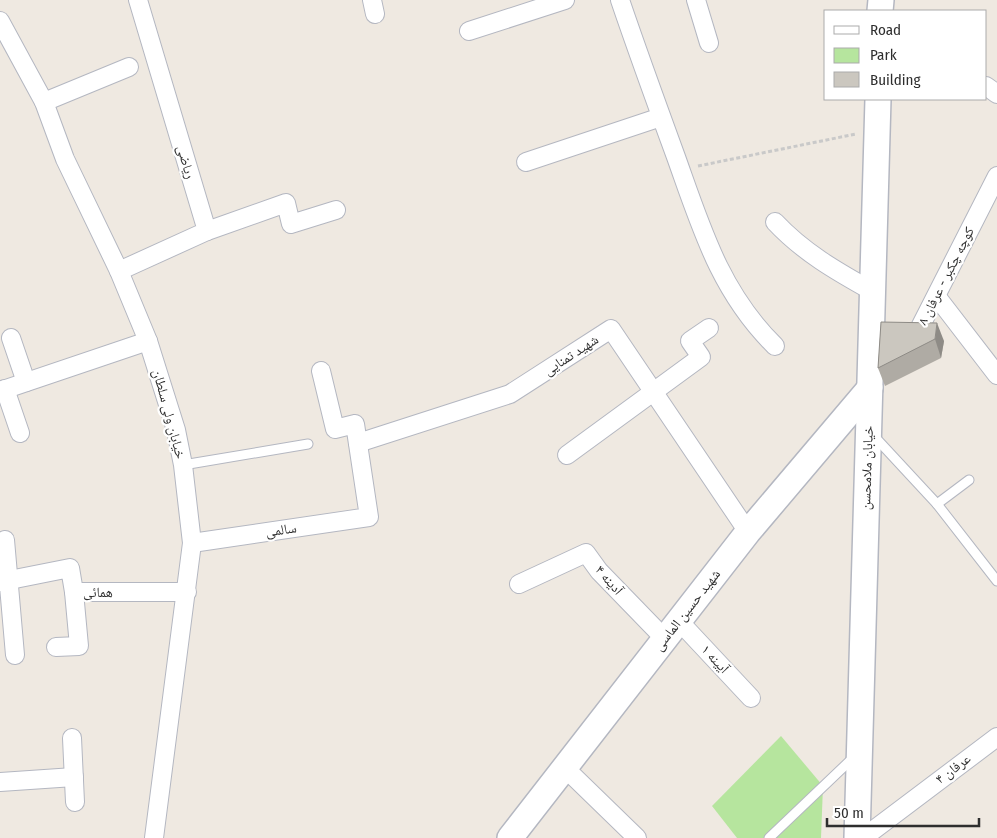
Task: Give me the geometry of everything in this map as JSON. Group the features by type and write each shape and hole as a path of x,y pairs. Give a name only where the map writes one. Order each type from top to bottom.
{"main road":[{"name":"خیابان ملامحسن","path":"857,838 878,100"},
{"name":"شهید حسین الماسی","path":"511,838 748,532 870,388"}],"street":[{"name":"ریاضی","path":"138,0 207,231"},
{"path":"469,31 565,0"},
{"path":"620,0 710,251 722,277 754,326 774,346"},
{"path":"696,0 709,44"},
{"name":"خیابان ولی سلطان","path":"0,21 44,102 65,159 119,271 148,341 176,430 183,465 192,543 154,838"},
{"path":"44,102 129,68"},
{"path":"526,162 661,117"},
{"name":"کوچه چکبر - عرفان ۸","path":"871,336 915,336 937,297 997,176"},
{"path":"119,271 207,231 286,203 291,224 336,210"},
{"path":"775,222 794,242 824,264 872,291"},
{"path":"937,297 997,375"},
{"path":"566,455 701,358 690,341 709,328"},
{"name":"شهید تمنایی","path":"358,443 510,394 611,329 748,532"},
{"path":"11,338 26,382"},
{"path":"20,433 2,390 148,341"},
{"path":"321,371 335,429 355,424 358,443"},
{"name":"سالمی","path":"192,543 369,517 358,443"},
{"path":"5,540 4,581 15,655"},
{"name":"آدینه ۴","path":"519,584 586,553 599,571 671,629"},
{"name":"همائی","path":"4,581 70,568 74,592 187,592"},
{"path":"56,647 79,646 74,592"},
{"name":"آیینه ۱","path":"671,629 751,698"},
{"name":"عرفان ۴","path":"863,838 997,737"},
{"path":"72,738 75,802"},
{"path":"565,768 637,838"},
{"path":"0,782 74,778"}],"lane":[{"path":"868,430 936,504 997,581"},
{"path":"183,465 308,444"},
{"path":"936,504 969,480"},
{"path":"769,838 860,751"}],"path":[{"path":"680,169 877,130"}],"green space":[{"path":"781,736 823,786 821,838 737,838 712,806"}],"building":[{"path":"881,322 937,323 935,339 878,368"}]}
